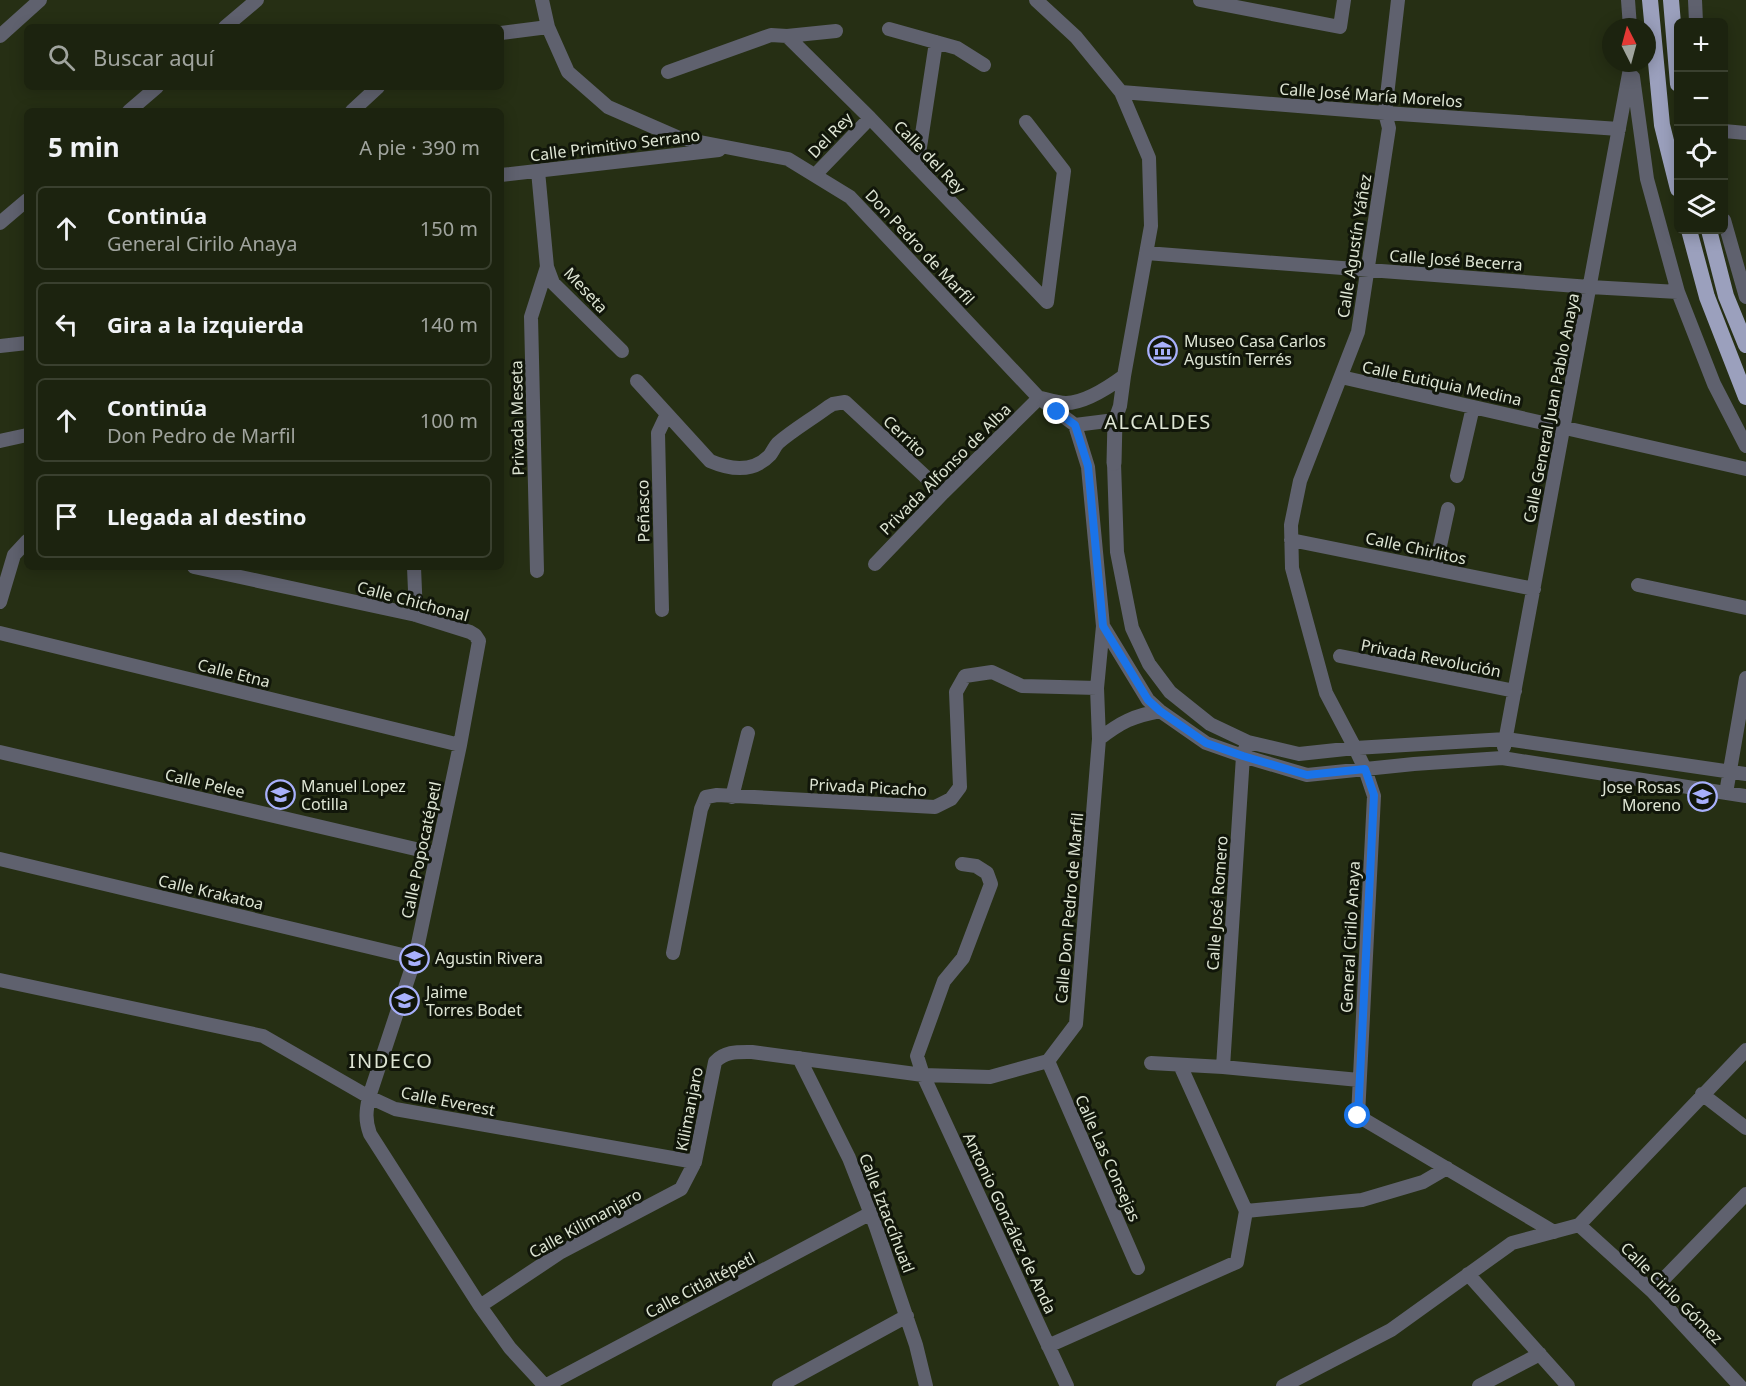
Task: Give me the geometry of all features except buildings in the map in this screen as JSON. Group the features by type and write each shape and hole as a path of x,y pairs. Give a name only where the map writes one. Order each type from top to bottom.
{"highway":[{"path":"1650,0 1662,126 1676,180"},
{"path":"1671,0 1677,72"},
{"path":"1690,234 1707,297 1746,397"},
{"path":"1709,234 1726,296 1746,345"}],"street":[{"path":"0,36 40,0"},
{"path":"228,24 256,0"},
{"name":"Don Pedro de Marfil","path":"542,0 548,27 568,72 608,107 679,138 788,159 850,197 1039,398 1075,425"},
{"path":"1036,0 1076,37 1121,92 1149,158 1151,226 1120,406 1115,420 1117,552 1132,628 1149,664 1170,692 1210,724 1248,742 1299,754 1355,748 1506,739 1746,774"},
{"path":"1200,0 1340,27 1344,0"},
{"name":"Calle Agustín Yáñez","path":"1363,765 1326,693 1292,568 1291,525 1300,481 1358,332 1389,128 1385,113 1398,0"},
{"path":"1628,0 1629,18"},
{"path":"1695,0 1696,18"},
{"path":"504,33 548,27"},
{"path":"890,29 957,48 984,65"},
{"path":"668,72 771,35 787,36 836,31"},
{"name":"Calle del Rey","path":"787,36 870,118 1047,302 1064,171 1026,122"},
{"path":"917,167 936,42"},
{"name":"Calle General Juan Pablo Anaya","path":"1502,758 1630,72"},
{"path":"1633,72 1647,179 1678,292 1714,384 1746,446"},
{"path":"132,108 154,90"},
{"path":"355,108 375,90"},
{"name":"Calle José María Morelos","path":"1121,92 1619,129"},
{"name":"Del Rey","path":"815,176 870,118"},
{"path":"1728,131 1746,133"},
{"name":"Calle Primitivo Serrano","path":"504,175 734,148"},
{"name":"Meseta","path":"538,171 547,267 553,283 622,351"},
{"path":"0,223 24,203"},
{"path":"1726,296 1746,298 1728,234"},
{"name":"Calle José Becerra","path":"1146,253 1678,292"},
{"name":"Privada Meseta","path":"537,571 531,317 547,267"},
{"path":"0,346 24,343"},
{"path":"1039,398 1066,404 1107,389 1124,376"},
{"name":"Calle Eutiquia Medina","path":"1341,377 1746,469"},
{"path":"637,381 667,414"},
{"name":"Privada Alfonso de Alba","path":"875,564 1039,398"},
{"name":"Cerrito","path":"667,414 710,461 740,469 760,463 771,454 777,444 828,407 845,402 943,493"},
{"path":"1457,476 1473,407"},
{"name":"Peñasco","path":"662,610 658,433 667,414"},
{"path":"1115,420 1075,425 1088,466 1103,626 1148,700 1206,743 1307,775 1363,765 1502,758 1746,796"},
{"path":"0,441 24,436"},
{"path":"1435,569 1448,509"},
{"name":"Calle Chirlitos","path":"1291,540 1534,589"},
{"path":"0,602 14,555 24,544"},
{"name":"Calle Chichonal","path":"208,570 416,615 475,634 479,641"},
{"path":"414,570 416,615"},
{"path":"1638,585 1746,608"},
{"name":"Calle Don Pedro de Marfil","path":"1048,1061 1076,1024 1099,739 1097,688 1103,626"},
{"name":"Calle Etna","path":"0,633 460,746"},
{"name":"Calle Popocatépetl","path":"479,641 460,746 415,958 369,1097 366,1124 370,1134 480,1306"},
{"name":"Privada Revolución","path":"1340,656 1515,692"},
{"name":"Privada Picacho","path":"673,953 701,809 704,799 709,795 935,807 951,799 960,787 956,692 965,676 992,672 1022,686 1097,688"},
{"path":"1726,793 1746,678"},
{"path":"1099,739 1117,725 1140,715 1160,711"},
{"path":"732,796 748,733"},
{"name":"Calle José Romero","path":"1223,1067 1243,756 1248,742"},
{"name":"Calle Pelee","path":"0,752 437,854"},
{"name":"General Cirilo Anaya","path":"1363,765 1374,795 1358,1116 1447,1168"},
{"name":"Calle Krakatoa","path":"0,859 415,958"},
{"name":"Antonio González de Anda","path":"962,864 976,866 987,873 991,884 963,958 944,981 917,1056 923,1075 1067,1386"},
{"name":"Calle Everest","path":"0,980 263,1036 369,1097 394,1108 695,1162"},
{"path":"1283,1386 1391,1330 1512,1243 1579,1225 1746,1050"},
{"name":"Kilimanjaro","path":"695,1162 715,1062 720,1057 736,1052 752,1052 799,1058"},
{"path":"799,1058 923,1075 990,1077 1048,1061"},
{"name":"Calle Iztaccíhuatl","path":"799,1058 849,1158 871,1214 916,1345 926,1386"},
{"name":"Calle Las Consejas","path":"1048,1061 1138,1269"},
{"path":"1151,1063 1223,1067 1359,1080"},
{"path":"1048,1346 1237,1262 1246,1211 1180,1065"},
{"path":"1702,1094 1746,1128"},
{"name":"Calle Kilimanjaro","path":"480,1306 561,1252 681,1189 695,1162"},
{"path":"1246,1211 1362,1200 1424,1182 1447,1168 1554,1232"},
{"path":"1652,1291 1746,1194"},
{"name":"Calle Citlaltépetl","path":"545,1386 871,1214"},
{"name":"Calle Cirilo Gómez","path":"1579,1225 1652,1291 1740,1386"},
{"path":"1468,1274 1568,1386"},
{"path":"480,1306 510,1348 545,1386"},
{"path":"779,1386 906,1316"},
{"path":"1484,1385 1540,1354"}],"place":[{"name":"Museo Casa Carlos Agustín Terrés","path":"1163,350"},
{"name":"Manuel Lopez Cotilla","path":"280,795"},
{"name":"Jose Rosas Moreno","path":"1702,796"},
{"name":"Agustin Rivera","path":"414,958"},
{"name":"Jaime Torres Bodet","path":"405,1001"}],"district":[{"name":"ALCALDES","path":"1158,421"},
{"name":"INDECO","path":"391,1060"}],"route":[{"path":"1057,412 1075,425 1088,466 1103,626 1148,700 1206,743 1243,756 1307,775 1365,769 1374,795 1358,1116"}]}
